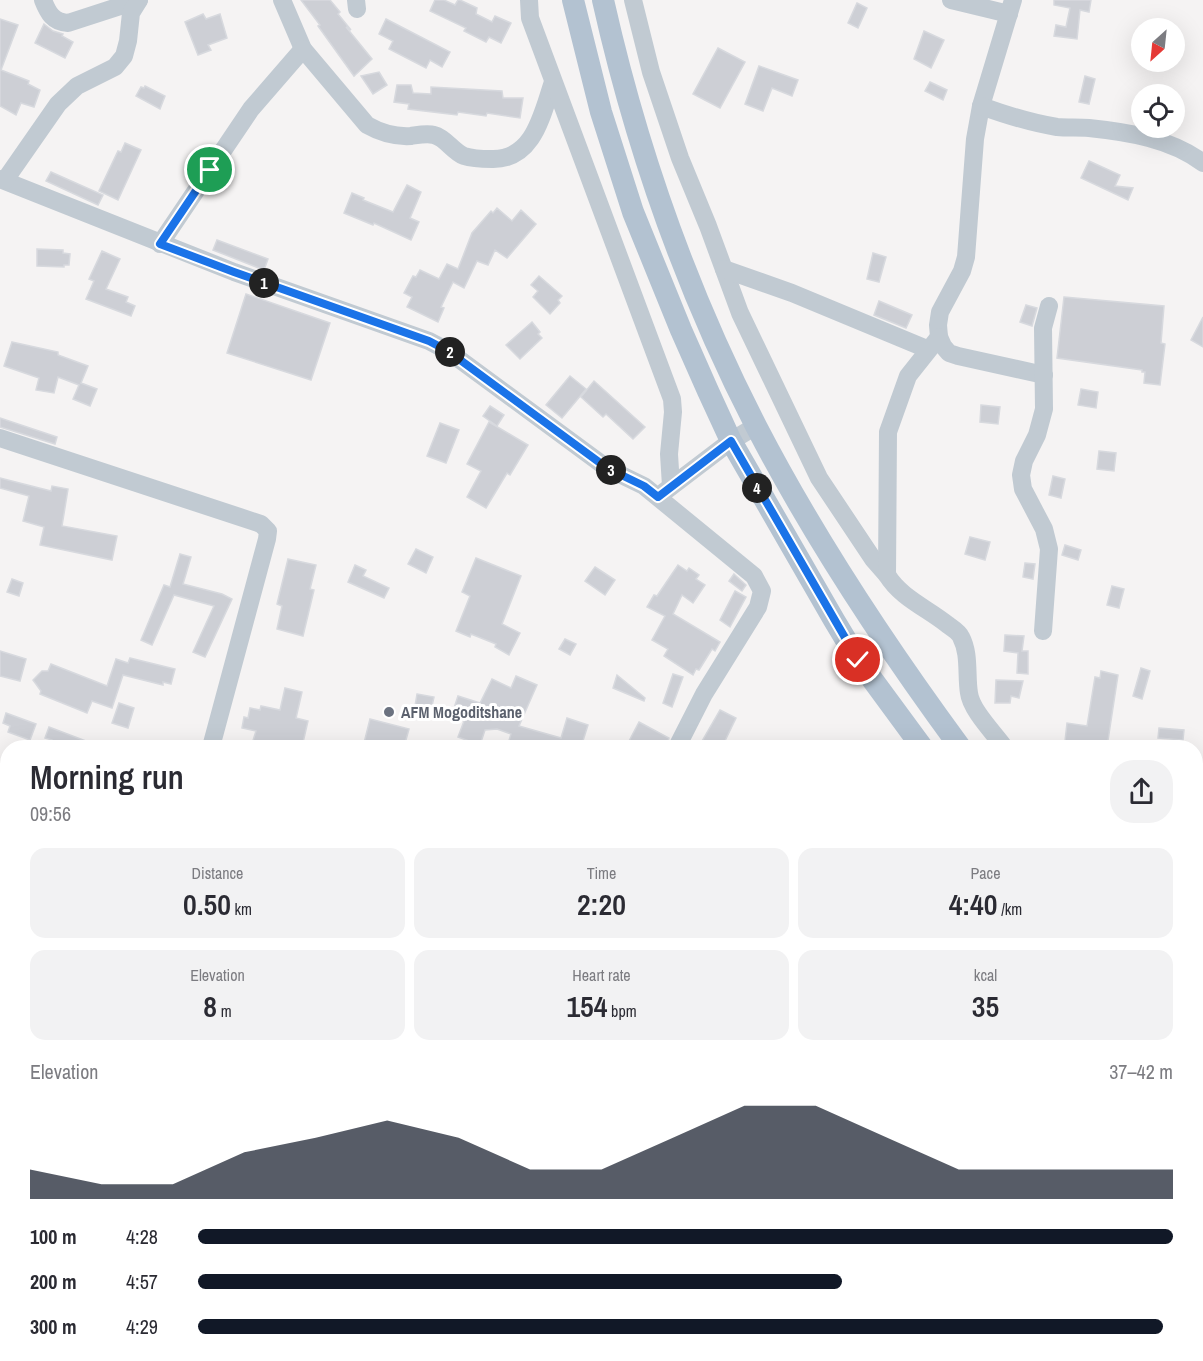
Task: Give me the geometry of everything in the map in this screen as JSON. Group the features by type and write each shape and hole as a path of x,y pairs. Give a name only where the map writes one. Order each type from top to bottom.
{"main road":[{"path":"573,0 601,112 633,212 681,330 731,441 858,660 917,740"},
{"path":"603,0 630,106 668,222 706,319 756,426 857,598 955,740"}],"street":[{"path":"43,0 52,18 68,23 139,0"},
{"path":"139,0 131,13 124,56 115,67 77,86 58,104 2,180 160,244 429,341 448,351 607,468 644,486 664,491 754,576 762,591 758,607 704,694 681,740"},
{"path":"282,0 303,49 367,125 392,136 432,134 442,138 462,155 474,159 501,159 516,154 531,141 538,128 553,82"},
{"path":"529,0 530,18 672,399 673,412 664,491"},
{"path":"633,0 651,72 680,158 723,269 750,336 819,478 893,586 934,613 961,636 968,666 969,694 973,704 999,740"},
{"path":"886,575 888,432 908,376 933,343 940,312 962,271 966,257 975,139 981,106 1011,7 951,0"},
{"path":"160,244 251,109 303,49"},
{"path":"981,106 1026,121 1059,127 1089,128 1149,139 1192,154 1203,163"},
{"path":"723,269 933,343 958,356 1044,375"},
{"path":"1043,631 1049,549 1044,529 1023,489 1021,476 1024,461 1041,421 1045,391 1043,328 1048,306"},
{"path":"664,491 731,441 756,426"},
{"path":"0,438 261,524 268,531 213,740"}],"building":[{"path":"301,0 330,0 340,12 338,14 351,30 346,27 372,59 354,76 318,26 320,25"},
{"path":"435,0 444,0 455,5 460,0 477,8 476,14 492,22 495,16 511,23 501,43 489,37 486,42 464,31 466,28 430,11"},
{"path":"1054,0 1091,0 1089,12 1080,10 1077,39 1054,36 1056,25 1066,27 1070,8 1054,5"},
{"path":"857,3 867,8 858,28 848,23"},
{"path":"203,14 206,19 220,14 227,38 208,45 211,50 198,55 185,22"},
{"path":"0,19 18,25 1,70 29,81 28,84 40,90 34,107 21,103 16,115 0,106"},
{"path":"386,19 450,52 442,67 430,60 426,68 389,49 393,41 379,34"},
{"path":"44,24 73,42 65,58 35,43"},
{"path":"924,31 944,40 931,68 914,59"},
{"path":"718,48 745,62 720,108 693,94"},
{"path":"759,66 798,80 792,96 772,88 763,111 745,104"},
{"path":"379,72 387,85 373,94 361,76"},
{"path":"1085,76 1095,79 1089,104 1079,102"},
{"path":"930,82 947,90 943,100 925,91"},
{"path":"397,85 411,85 413,93 431,94 431,87 502,91 503,98 523,98 520,118 487,113 486,116 458,112 457,115 408,109 409,104 394,102"},
{"path":"145,86 165,96 160,109 136,96 141,87"},
{"path":"125,143 141,150 118,200 99,191 118,151 121,152"},
{"path":"1089,161 1120,175 1115,186 1133,188 1128,200 1081,178"},
{"path":"51,172 103,195 98,205 46,181"},
{"path":"407,185 421,192 410,218 419,222 411,240 374,223 373,225 344,213 352,193 393,212"},
{"path":"497,208 512,221 521,210 536,224 507,258 495,250 488,265 477,261 464,288 453,282 441,307 444,308 438,322 407,307 412,297 404,293 413,276 416,277 420,270 439,279 447,264 458,269 472,233 491,211 493,213"},
{"path":"217,240 268,259 264,270 213,250"},
{"path":"37,249 63,250 63,253 70,254 69,265 64,265 64,267 37,266"},
{"path":"102,251 120,259 106,289 128,297 126,302 135,306 131,316 86,299 94,281 89,279"},
{"path":"873,253 886,257 879,282 867,279"},
{"path":"539,276 562,296 558,300 560,303 550,314 533,297 538,291 531,285"},
{"path":"246,294 330,323 311,380 227,353"},
{"path":"1064,297 1164,306 1161,343 1165,344 1160,385 1144,383 1145,372 1142,370 1057,358"},
{"path":"879,301 912,315 906,328 874,315"},
{"path":"1026,305 1037,308 1032,326 1020,322"},
{"path":"1203,317 1203,347 1191,340"},
{"path":"532,322 542,338 520,359 506,345"},
{"path":"12,342 58,352 58,355 88,366 81,383 97,389 90,406 73,399 79,385 58,377 54,393 36,390 39,378 4,366"},
{"path":"570,376 586,389 562,418 546,405"},
{"path":"594,381 645,427 633,439 606,414 603,417 581,397"},
{"path":"1081,389 1098,392 1096,408 1078,405"},
{"path":"981,405 1000,407 998,424 980,422"},
{"path":"490,406 504,415 497,426 483,416"},
{"path":"0,418 57,437 55,444 0,427"},
{"path":"489,422 528,445 510,475 507,473 486,508 467,497 481,471 467,464"},
{"path":"440,423 459,430 446,463 427,456"},
{"path":"1099,451 1116,453 1114,471 1097,469"},
{"path":"1053,476 1065,479 1061,498 1049,495"},
{"path":"0,478 51,491 52,486 68,489 62,526 117,536 112,560 40,545 44,527 23,521 29,496 0,488"},
{"path":"970,537 990,542 985,560 965,554"},
{"path":"1065,545 1081,550 1078,560 1062,555"},
{"path":"416,549 433,557 426,573 408,564"},
{"path":"180,554 191,557 183,584 222,594 232,599 205,657 193,652 214,606 174,595 152,645 141,640 164,585 170,587"},
{"path":"476,558 521,576 502,624 520,633 509,655 495,647 496,644 456,631 470,596 462,592"},
{"path":"288,559 316,565 310,589 314,590 303,636 277,629 282,606 277,604"},
{"path":"1025,563 1035,564 1033,579 1023,577"},
{"path":"355,565 366,570 363,576 389,588 384,598 348,582"},
{"path":"678,565 687,571 689,568 699,575 696,579 705,585 693,603 682,595 673,614 720,642 715,651 712,649 699,670 696,669 693,675 664,656 668,649 652,640 665,616 647,607"},
{"path":"595,567 615,580 605,595 585,581"},
{"path":"734,574 746,585 742,591 729,581"},
{"path":"12,579 23,583 19,596 7,592"},
{"path":"1112,586 1124,589 1119,608 1107,605"},
{"path":"735,591 746,597 730,627 720,620"},
{"path":"1005,635 1024,636 1022,651 1028,651 1028,674 1017,673 1018,653 1004,651"},
{"path":"565,639 576,644 570,655 559,649"},
{"path":"0,651 26,659 20,681 0,676"},
{"path":"130,658 175,669 171,684 163,682 163,685 123,675 112,708 92,701 87,713 40,694 41,691 33,680 42,671 48,671 51,664 107,686 116,659 128,663"},
{"path":"1141,668 1150,671 1142,699 1133,696"},
{"path":"1101,671 1118,675 1108,740 1065,740 1067,723 1087,726 1095,677 1100,678"},
{"path":"673,674 683,677 672,707 663,703"},
{"path":"617,675 645,698 644,701 613,688"},
{"path":"516,676 537,685 519,726 561,738 567,718 588,725 583,740 509,740 511,734 497,729 485,730 482,740 466,740 458,737 464,721 451,717 458,696 480,703 492,679 511,688"},
{"path":"996,680 1023,681 1019,698 1011,696 1010,703 995,703"},
{"path":"285,688 302,692 296,718 308,721 304,740 253,740 256,731 242,728 244,717 248,718 250,708 260,710 261,706 280,710"},
{"path":"417,694 434,697 430,715 414,712"},
{"path":"119,703 134,708 128,728 112,723"},
{"path":"720,710 736,718 725,740 703,740"},
{"path":"6,713 36,724 30,740 8,732 10,726 3,723"},
{"path":"370,719 409,729 406,740 365,740"},
{"path":"639,722 669,738 668,740 630,740"},
{"path":"49,727 83,740 52,740 45,738"},
{"path":"1159,728 1184,730 1183,740 1158,738"}],"place":[{"name":"AFM Mogoditshane","path":"389,712"}],"route":[{"path":"210,170 160,244 429,341 464,362 607,468 644,486 658,497 731,441 858,660"}]}
